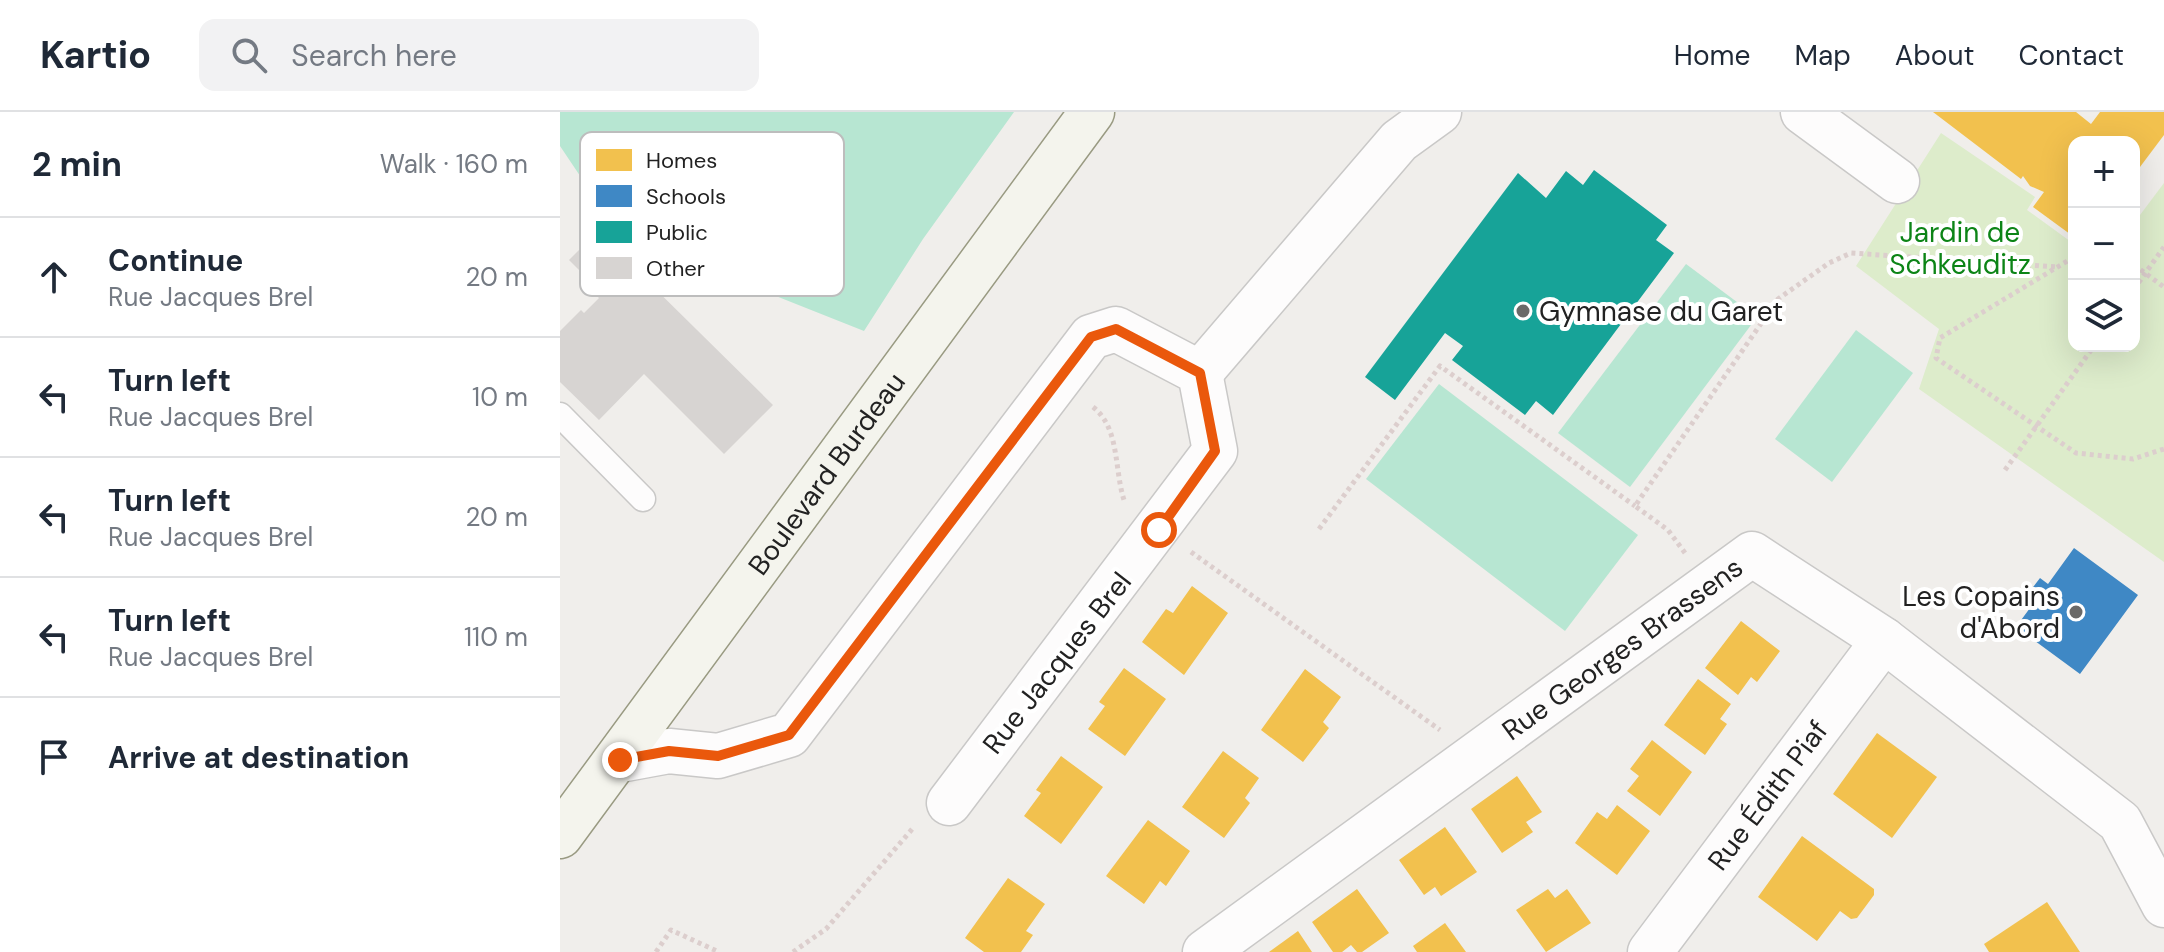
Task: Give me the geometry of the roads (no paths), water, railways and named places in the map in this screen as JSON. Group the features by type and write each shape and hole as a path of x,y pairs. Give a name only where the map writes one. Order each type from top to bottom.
{"main road":[{"name":"Boulevard Burdeau","path":"560,836 620,760 1092,112"}],"street":[{"path":"620,760 669,751 718,756 789,735 1091,337 1116,329 1200,373 1399,141 1439,112"},
{"path":"1803,112 1897,181"},
{"name":"Rue Jacques Brel","path":"949,803 1159,530 1215,451 1200,373"},
{"name":"Rue Georges Brassens","path":"1205,952 1752,554 1884,640 2120,822 2164,905"},
{"name":"Rue Édith Piaf","path":"1650,952 1884,640"}],"lane":[{"path":"560,415 643,499"}],"place":[{"name":"Gymnase du Garet","path":"1523,311"},
{"name":"Les Copains d'Abord","path":"2076,612"}],"park label":[{"name":"Jardin de Schkeuditz","path":"1960,248"}]}
